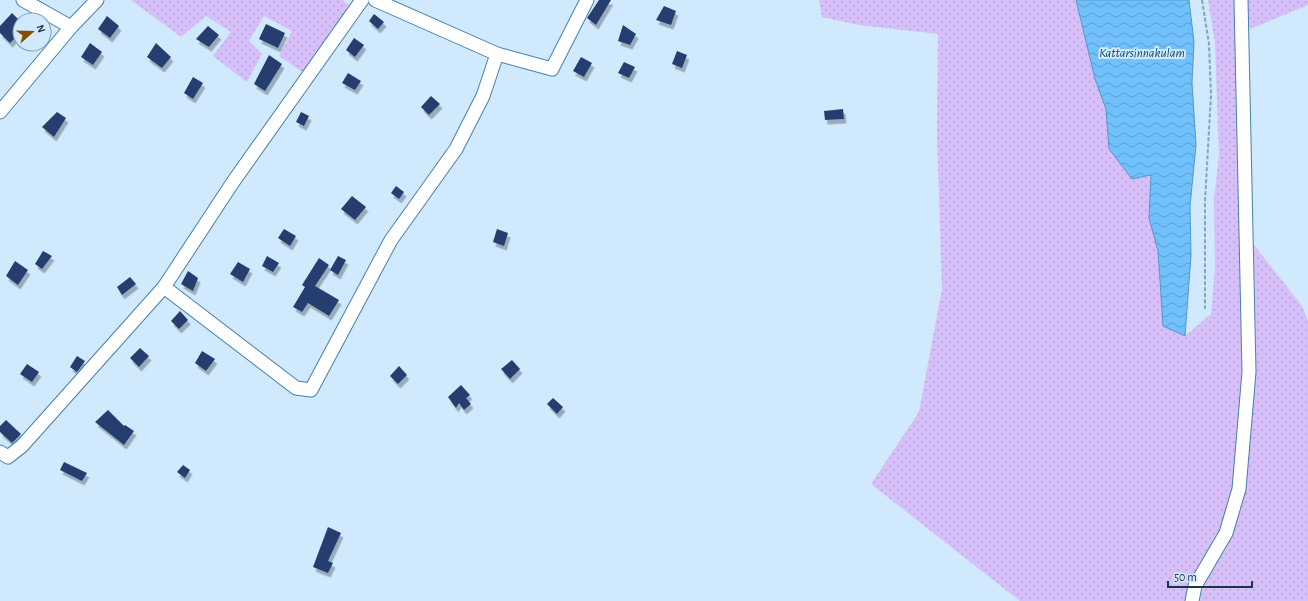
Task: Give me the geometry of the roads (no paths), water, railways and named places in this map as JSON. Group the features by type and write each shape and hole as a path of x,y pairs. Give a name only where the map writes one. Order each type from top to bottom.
{"street":[{"path":"23,0 71,27"},
{"path":"0,112 71,27 97,0"},
{"path":"0,452 8,457 22,446 164,288 233,182 362,0"},
{"path":"375,0 497,54 552,69 587,0"},
{"path":"1192,601 1195,586 1226,534 1239,489 1241,473 1249,372 1241,0"},
{"path":"164,288 296,388 311,390 391,240 456,149 483,96 497,54"}],"water":[{"name":"Kattarsinnakulam","path":"1076,0 1189,0 1194,42 1192,83 1196,145 1190,206 1191,256 1185,336 1163,326 1158,251 1149,218 1151,175 1132,179 1109,149 1106,109 1095,79"}]}
